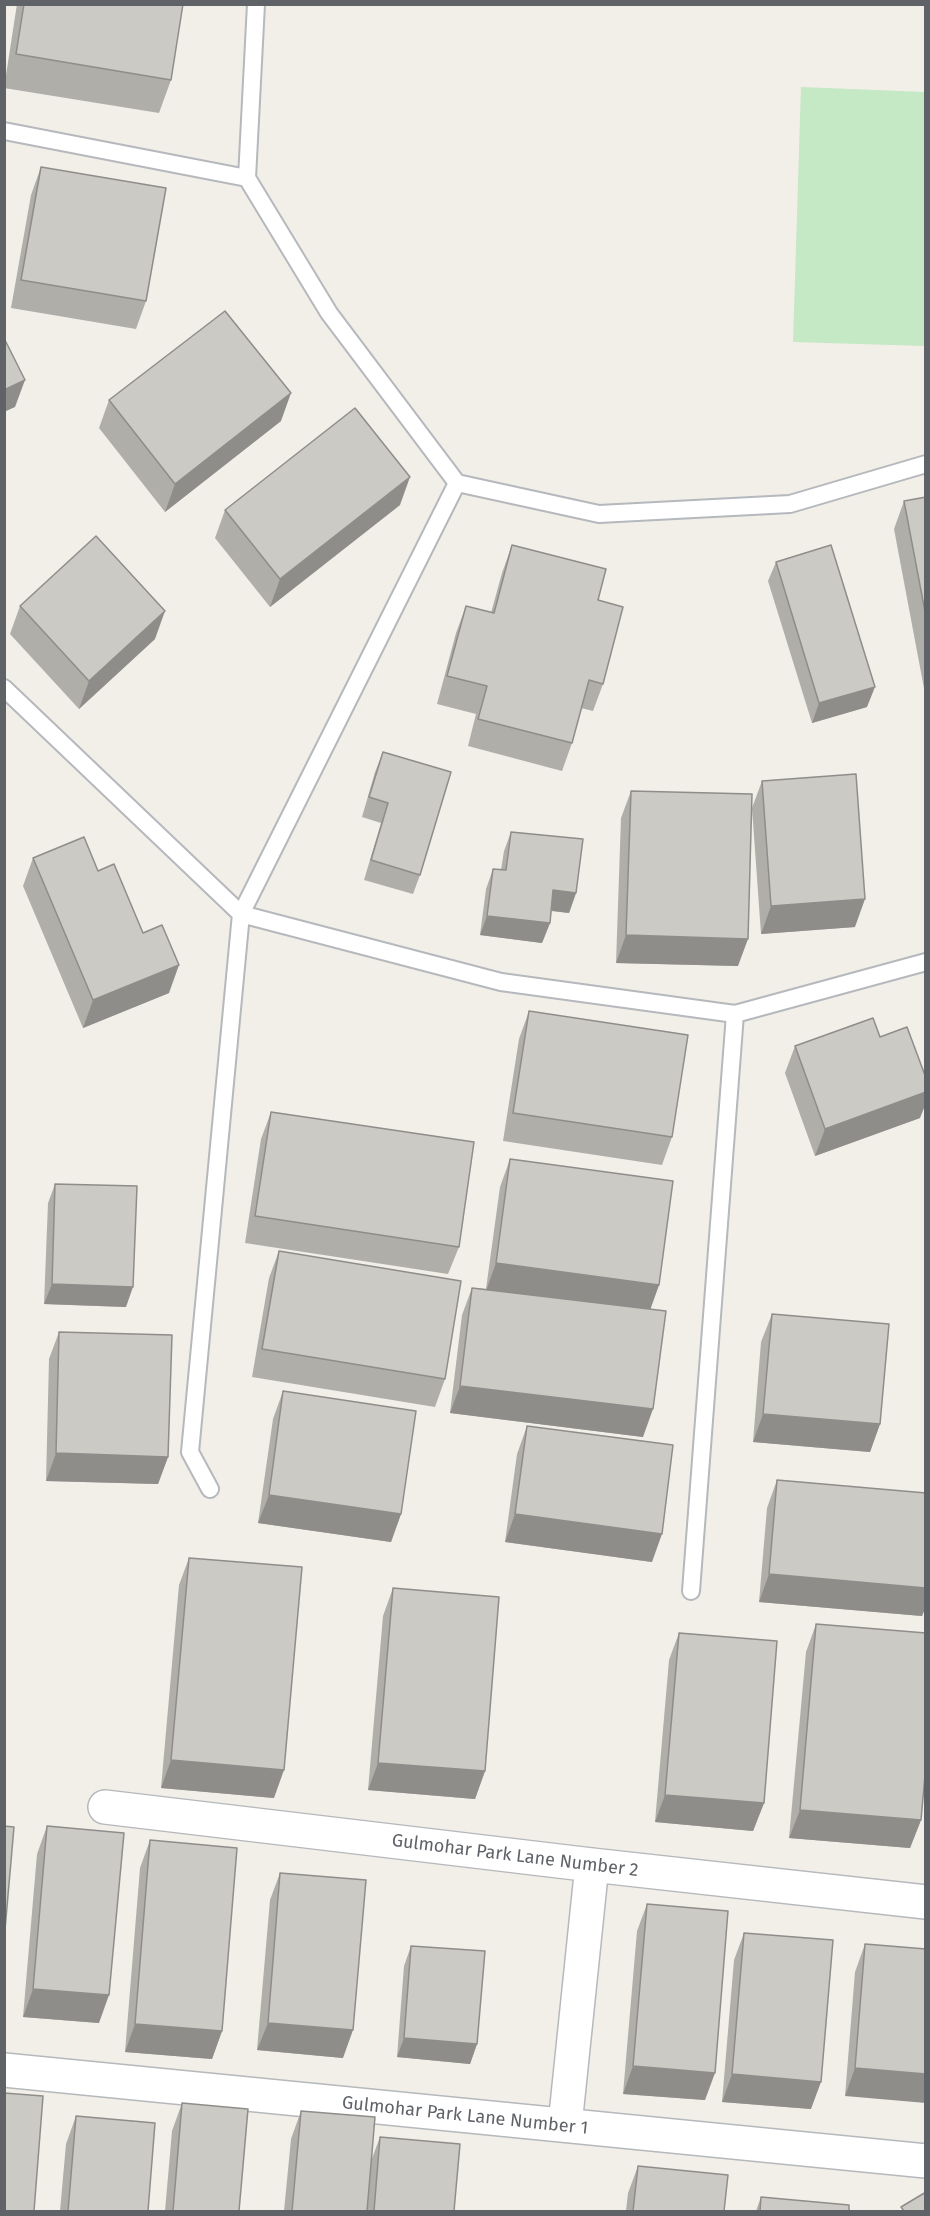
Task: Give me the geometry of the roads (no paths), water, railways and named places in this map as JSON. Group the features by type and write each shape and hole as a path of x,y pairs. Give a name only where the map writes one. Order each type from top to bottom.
{"street":[{"name":"Gulmohar Park Lane Number 2","path":"105,1807 926,1902"},
{"path":"565,2126 592,1865"},
{"name":"Gulmohar Park Lane Number 1","path":"4,2070 926,2161"}],"lane":[{"path":"256,4 247,178 329,313 457,483 598,514 790,504 926,464"},
{"path":"4,131 247,178"},
{"path":"210,1489 190,1452 241,914 457,483"},
{"path":"4,688 241,914 501,982 735,1014 926,962"},
{"path":"691,1591 735,1014"}]}
